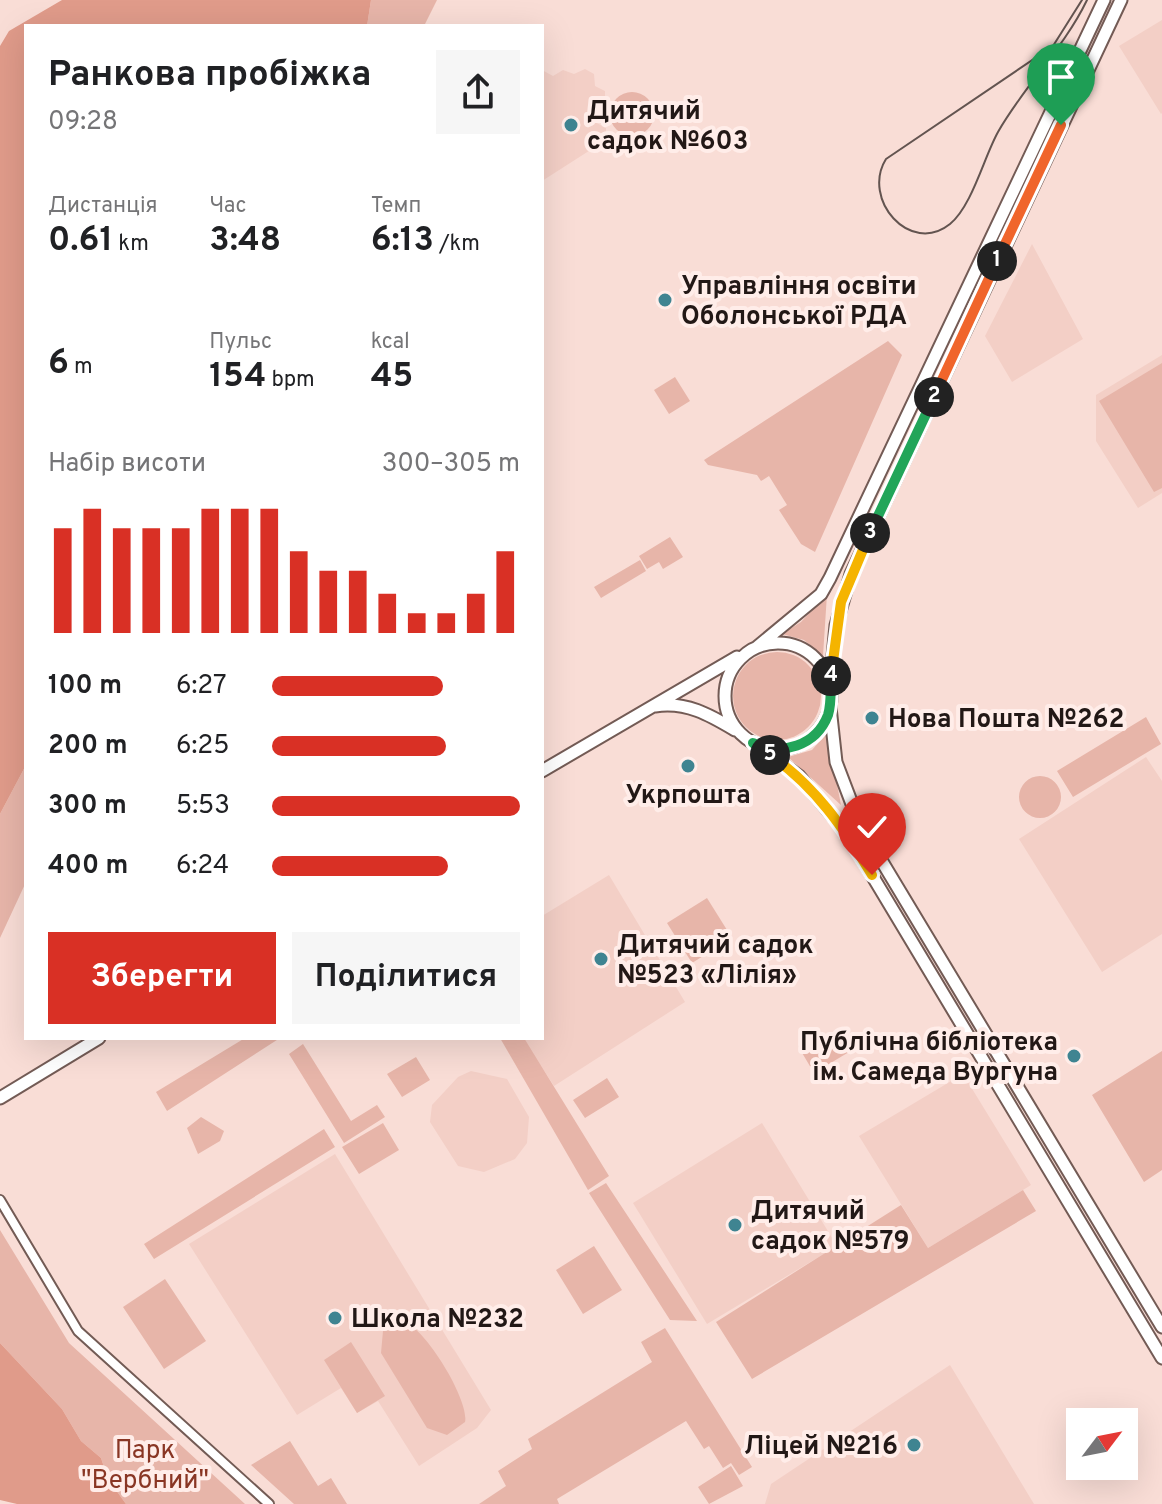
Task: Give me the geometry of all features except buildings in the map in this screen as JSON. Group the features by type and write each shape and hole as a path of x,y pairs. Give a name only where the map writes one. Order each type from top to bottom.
{"main road":[{"path":"738,732 728,716 724,689 735,663 821,594 830,578 1104,0"},
{"path":"1121,0 851,574 836,625 830,707 836,762 860,825 1162,1327"},
{"path":"544,770 753,649 778,642 808,652 823,668 830,688"},
{"path":"647,708 669,704 693,708 738,732 799,776 846,832 1162,1358"},
{"path":"753,743 777,749 801,744 820,729 830,707"},
{"path":"0,1098 96,1040"}],"street":[{"path":"0,1200 78,1331 269,1504"}],"shaded area":[{"path":"62,0 371,0 367,24 24,24 24,769 0,814 0,46 9,31"},
{"path":"1162,20 1162,113 1161,114 1119,46"},
{"name":"Дитячий садок №603","path":"585,69 594,74 595,86 605,91 605,103 594,110 595,122 606,128 606,140 544,180 544,71 553,76 563,70 574,74"},
{"path":"1032,244 1083,339 1012,382 985,336"},
{"path":"1162,355 1162,493 1138,508 1096,441 1096,395"},
{"path":"1146,757 1162,781 1162,934 1102,972 1019,839"},
{"name":"Дитячий садок №523 «Лілія»","path":"609,875 685,1002 554,1086 524,1040 544,1040 544,915"},
{"path":"471,1071 507,1079 529,1117 527,1143 515,1159 484,1172 458,1166 430,1122 432,1105 458,1077"},
{"path":"963,1074 1031,1185 928,1248 859,1136"},
{"name":"Дитячий садок №579","path":"762,1123 837,1246 707,1324 633,1203"},
{"name":"Школа №232","path":"335,1154 491,1410 477,1428 419,1466 378,1401 357,1413 341,1388 297,1415 189,1244"},
{"path":"0,1343 62,1409 81,1441 101,1458 108,1479 126,1504 17,1504 0,1500"},
{"name":"Ліцей №216","path":"950,1365 1034,1504 765,1504 771,1484"}],"green space":[{"path":"371,0 437,0 425,24 367,24"},
{"path":"632,92 648,98 654,114 648,130 632,136 616,130 610,114 616,98"},
{"path":"888,341 902,355 815,552 801,544 779,510 787,505 769,476 761,481 757,475 708,465 704,460"},
{"path":"1162,363 1162,488 1154,492 1099,401"},
{"path":"675,377 690,401 669,414 654,390"},
{"path":"670,537 683,557 663,569 659,562 647,569 639,556"},
{"path":"640,560 646,571 601,598 594,587"},
{"path":"827,594 823,656 804,640 782,634 801,622"},
{"path":"777,652 794,656 808,665 817,679 821,696 817,713 808,727 794,736 777,740 760,736 746,727 737,713 733,696 737,679 746,665 760,656"},
{"path":"1146,717 1161,744 1073,797 1057,771"},
{"path":"827,733 841,805 788,757 812,750"},
{"path":"24,769 24,886 0,938 0,814"},
{"path":"1040,776 1055,782 1061,797 1055,812 1040,818 1025,812 1019,797 1025,782"},
{"path":"707,898 732,938 692,963 667,923"},
{"path":"847,1027 859,1046 814,1073 798,1046 815,1036 820,1043"},
{"path":"242,1040 277,1040 167,1111 156,1092"},
{"path":"501,1040 525,1040 609,1176 588,1190"},
{"path":"303,1044 351,1121 377,1105 385,1117 344,1143 289,1054"},
{"path":"1162,1051 1162,1170 1144,1182 1092,1095"},
{"path":"416,1057 430,1080 402,1097 387,1074"},
{"path":"607,1078 619,1097 585,1118 573,1100"},
{"path":"201,1117 224,1131 220,1141 198,1154 187,1128"},
{"path":"383,1123 399,1150 359,1174 342,1147"},
{"path":"324,1129 335,1147 154,1259 144,1244"},
{"path":"606,1183 697,1321 670,1320 589,1193"},
{"path":"1023,1190 1036,1211 752,1379 716,1322 901,1205 928,1248"},
{"name":"Парк \"Вербний\"","path":"0,1230 69,1343 245,1504 126,1504 108,1479 101,1458 81,1441 62,1409 0,1343"},
{"path":"594,1246 622,1290 583,1314 556,1270"},
{"path":"165,1279 206,1341 164,1369 123,1307"},
{"path":"402,1321 433,1349 460,1398 465,1422 447,1435 427,1428 381,1353 383,1331"},
{"path":"665,1328 752,1467 739,1475 731,1463 723,1468 709,1446 704,1449 686,1421 557,1499 559,1504 479,1504 506,1486 498,1471 532,1449 528,1439 652,1362 641,1342"},
{"path":"351,1342 385,1396 357,1413 324,1360"},
{"path":"290,1441 318,1486 331,1478 347,1504 294,1504 251,1465"},
{"path":"731,1466 743,1486 709,1504 698,1487"}],"tram line":[{"path":"1082,0 1053,46 886,159 880,175 880,191 885,206 906,228 920,233 935,232 958,216 998,132 1078,18 1087,0"}],"place":[{"name":"Дитячий садок №603","path":"571,125"},
{"name":"Управління освіти Оболонської РДА","path":"665,300"},
{"name":"Нова Пошта №262","path":"872,718"},
{"name":"Укрпошта","path":"688,766"},
{"name":"Дитячий садок №523 «Лілія»","path":"601,959"},
{"name":"Публічна бібліотека ім. Самеда Вургуна","path":"1074,1056"},
{"name":"Дитячий садок №579","path":"735,1225"},
{"name":"Школа №232","path":"335,1318"},
{"name":"Ліцей №216","path":"914,1445"}],"route":[{"path":"872,875 846,832 820,799 799,776 753,743 768,749 793,747 814,735 828,715 836,625 851,574 1061,125"}]}
